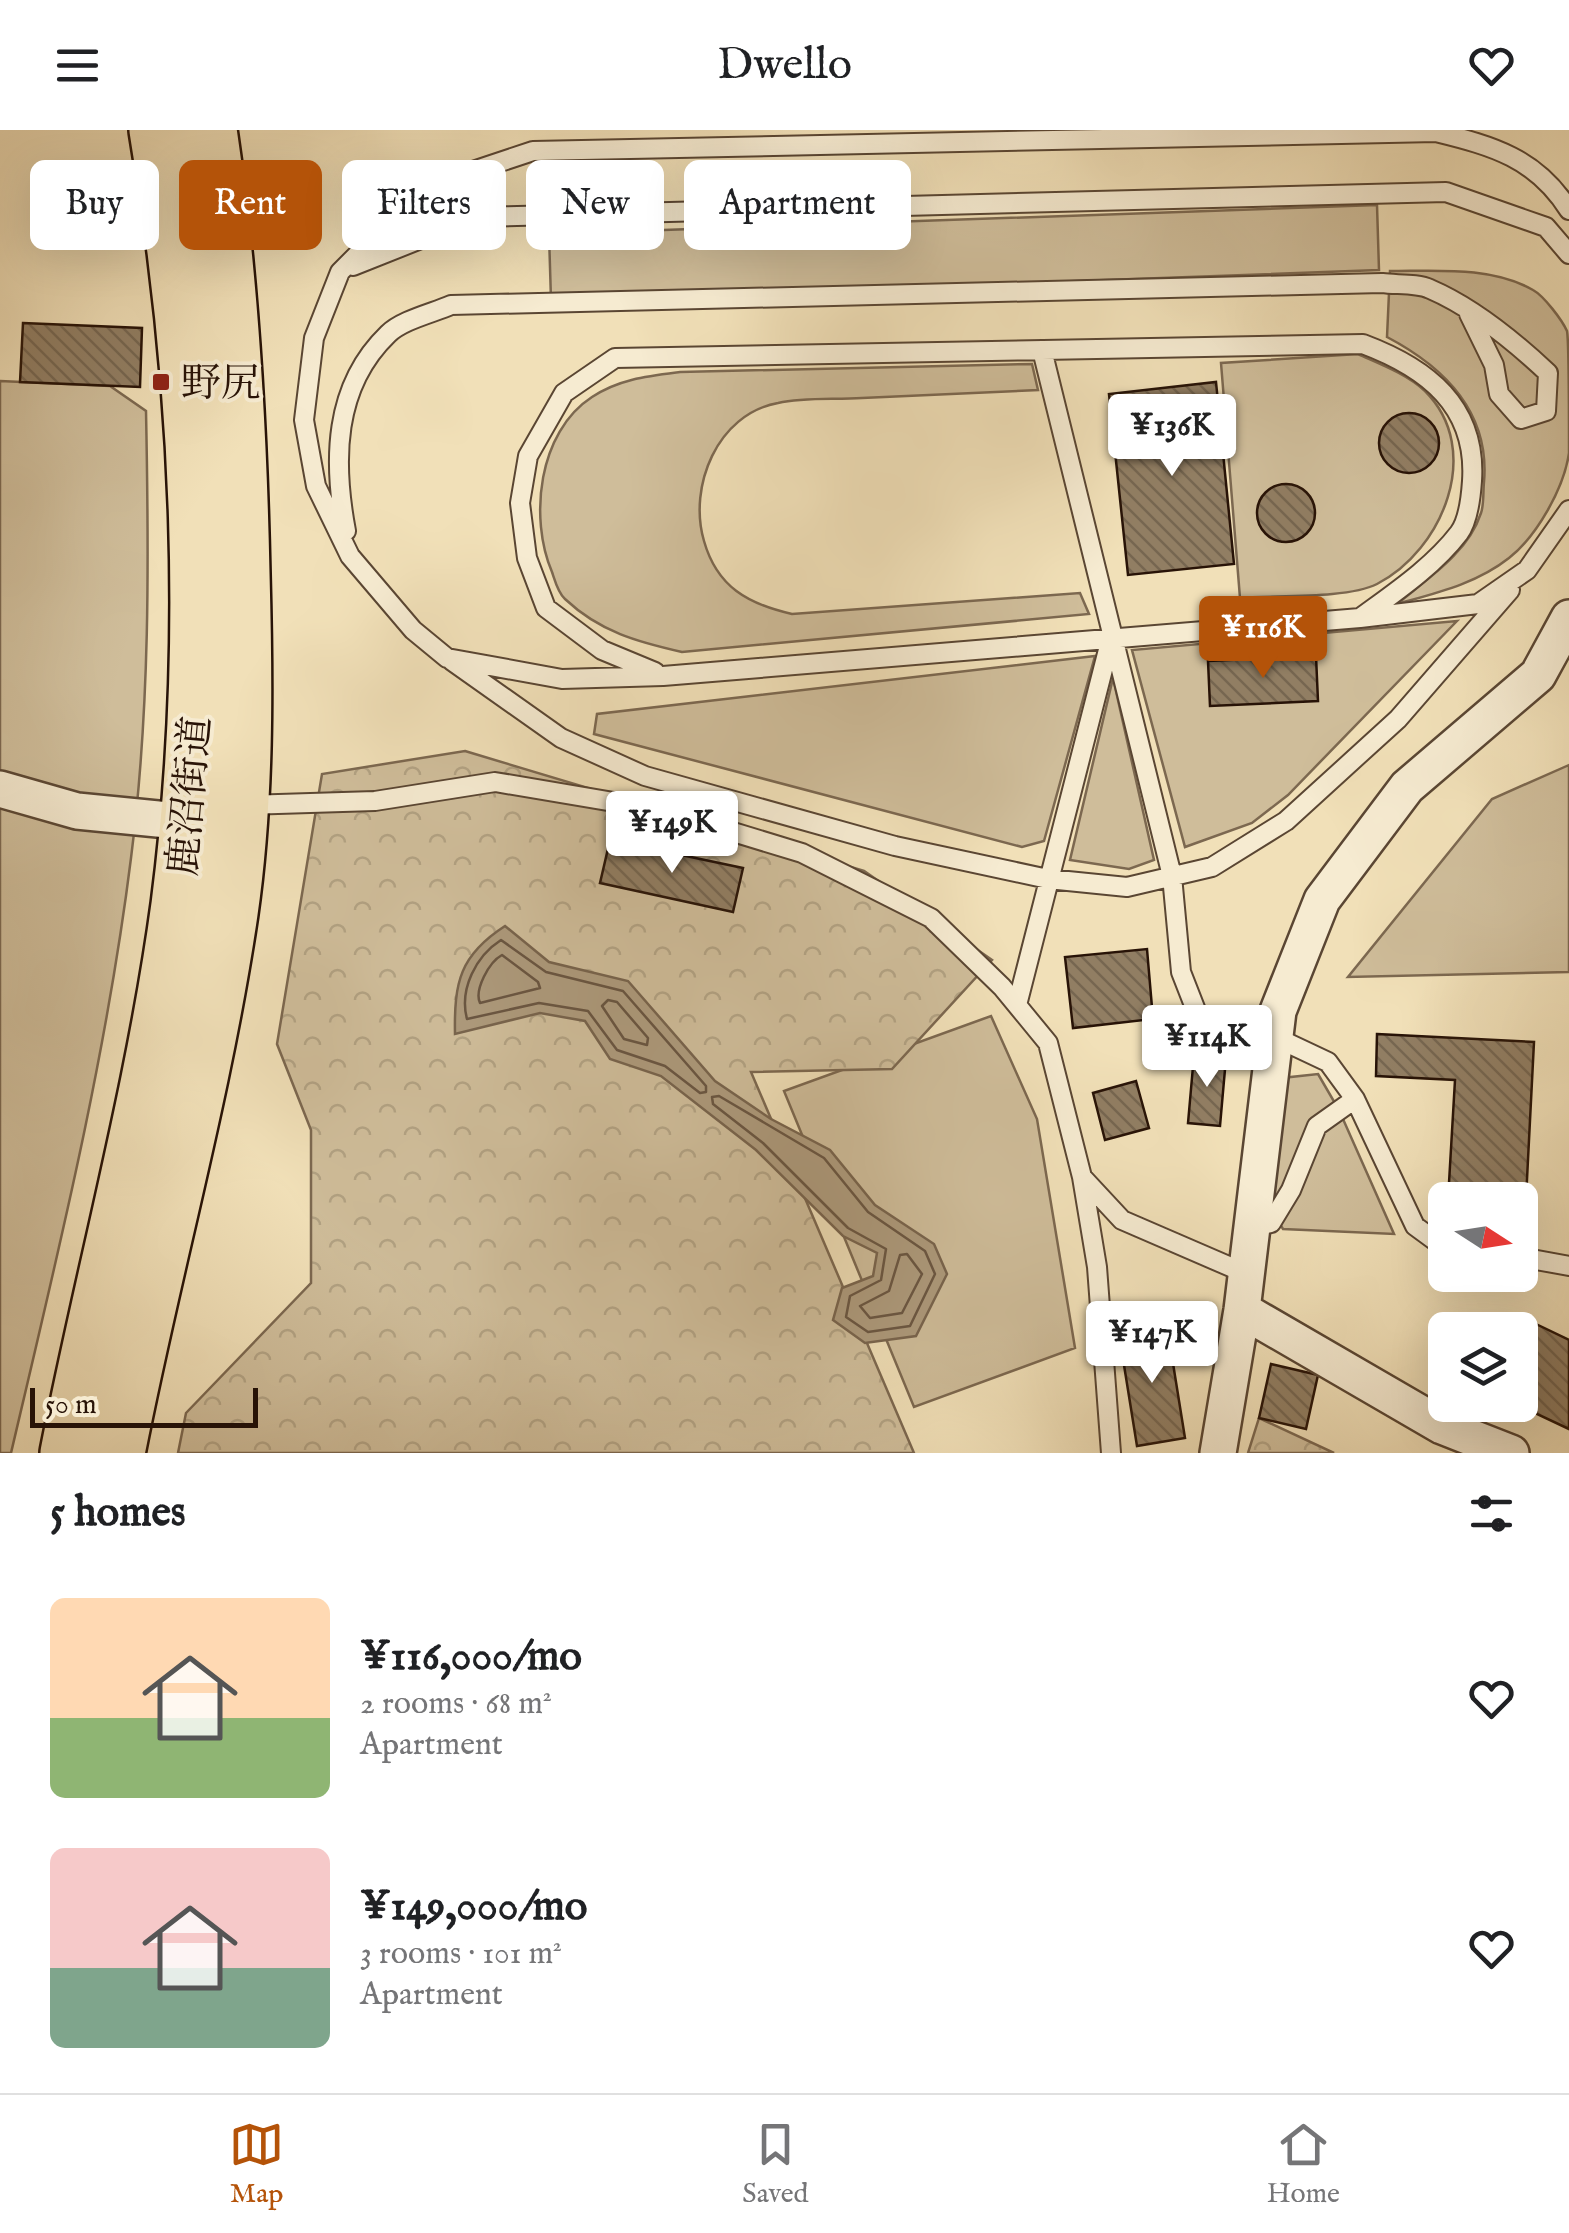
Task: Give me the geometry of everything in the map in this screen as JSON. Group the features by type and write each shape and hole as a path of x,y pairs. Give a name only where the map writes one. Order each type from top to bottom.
{"main road":[{"name":"鹿沼街道","path":"68,1453 152,1072 188,822 196,697 197,532 186,349 158,130"},
{"name":"鹿沼街道","path":"116,1453 202,1084 230,909 239,804 245,690 234,346 209,130"}],"street":[{"path":"1538,675 1569,618"},
{"path":"1218,1453 1247,1274 1278,1011 1322,900 1407,787 1569,651"},
{"path":"0,789 77,811 188,822 239,804"},
{"path":"1242,1310 1442,1426 1511,1453"}],"lane":[{"path":"1569,210 1554,187 1498,147 1436,132 533,151 452,178 398,214 340,272 314,338 304,420 316,486 350,556 413,630 561,738 645,776 895,846 1048,879 1127,886 1212,867 1286,822 1398,719 1527,570 1569,510"},
{"path":"340,272 476,217 1446,192 1546,227 1569,254"},
{"path":"350,556 335,476 348,390 389,332 451,305 1382,284 1427,287 1520,348 1548,373 1546,412 1521,420 1499,394 1494,366 1468,314"},
{"path":"663,676 602,650 546,608 527,558 520,503 528,456 564,393 614,358 1363,344 1398,357 1432,378 1453,406 1474,449 1472,492 1462,530 1409,582 1360,618"},
{"path":"1042,350 1172,876 1181,972 1197,1013 1275,1037 1328,1062 1355,1099 1415,1226 1428,1236"},
{"path":"447,658 562,680 663,676 1360,618 1478,604 1527,570"},
{"path":"1016,1005 1112,638"},
{"path":"239,804 298,806 374,801 494,782 661,810 802,853 931,918 1048,1043 1082,1176 1097,1267 1111,1453"},
{"path":"1252,1227 1271,1223 1291,1190 1317,1126 1355,1099"},
{"path":"1082,1176 1122,1220 1247,1274"},
{"path":"1538,1260 1569,1266"}],"green space":[{"path":"1377,205 1379,270 551,300 549,250 664,250 664,230 684,229 684,250 911,250 911,221"},
{"path":"1390,271 1482,273 1517,282 1537,293 1557,315 1567,331 1568,352 1569,453 1555,496 1539,524 1519,549 1483,575 1397,604 1467,541 1483,506 1484,457 1472,414 1460,395 1428,363 1387,337"},
{"path":"1358,354 1418,385 1443,415 1452,441 1453,469 1448,497 1437,524 1421,548 1400,568 1364,589 1240,598 1221,363"},
{"path":"1032,364 1038,390 799,400 757,410 738,422 712,456 700,498 704,541 717,570 736,591 762,605 792,614 1080,593 1089,614 682,652 606,628 578,610 559,590 541,527 543,477 560,432 574,412 602,391 634,379 680,372"},
{"path":"0,381 110,386 146,411 148,523 142,746 121,933 79,1157 11,1453 0,1453"},
{"path":"1457,621 1288,795 1252,823 1185,847 1132,650"},
{"path":"1095,656 1044,841 1022,847 594,734 597,714"},
{"path":"1113,678 1154,860 1129,869 1070,860"},
{"path":"465,751 864,871 992,960 892,1069 751,1072 914,1453 178,1453 186,1413 311,1283 311,1130 277,1044 322,774"},
{"path":"1569,765 1569,972 1348,977 1492,799"},
{"path":"991,1016 1037,1119 1075,1348 914,1407 784,1091"},
{"path":"1318,1074 1339,1110 1394,1234 1283,1229 1268,1205 1282,1078"},
{"path":"1259,1418 1334,1453 1248,1453"}],"water":[{"path":"505,926 549,962 628,981 715,1081 771,1119 830,1150 875,1205 934,1244 947,1274 916,1336 865,1343 833,1320 842,1288 873,1276 877,1253 843,1236 756,1150 661,1076 610,1059 585,1021 540,1013 455,1034 456,999 463,971 478,948"}],"building":[{"path":"23,323 142,328 140,387 20,382"},
{"path":"1216,382 1234,564 1128,575 1109,394"},
{"path":"1409,413 1430,422 1439,443 1430,464 1409,473 1388,464 1379,443 1388,422"},
{"path":"1286,484 1306,493 1315,513 1306,533 1286,542 1266,533 1257,513 1266,493"},
{"path":"1316,656 1318,701 1210,706 1208,661"},
{"path":"610,840 743,868 733,912 600,883"},
{"path":"1147,949 1153,1019 1073,1028 1065,957"},
{"path":"1377,1034 1534,1042 1527,1182 1449,1182 1455,1080 1376,1076"},
{"path":"1194,1055 1226,1058 1220,1126 1188,1123"},
{"path":"1136,1081 1149,1128 1105,1140 1093,1093"},
{"path":"1538,1325 1569,1340 1569,1429 1538,1414"},
{"path":"1167,1326 1185,1438 1137,1446 1119,1334"},
{"path":"1271,1364 1318,1375 1306,1429 1259,1418"}],"place":[{"name":"野尻","path":"161,382"}]}
